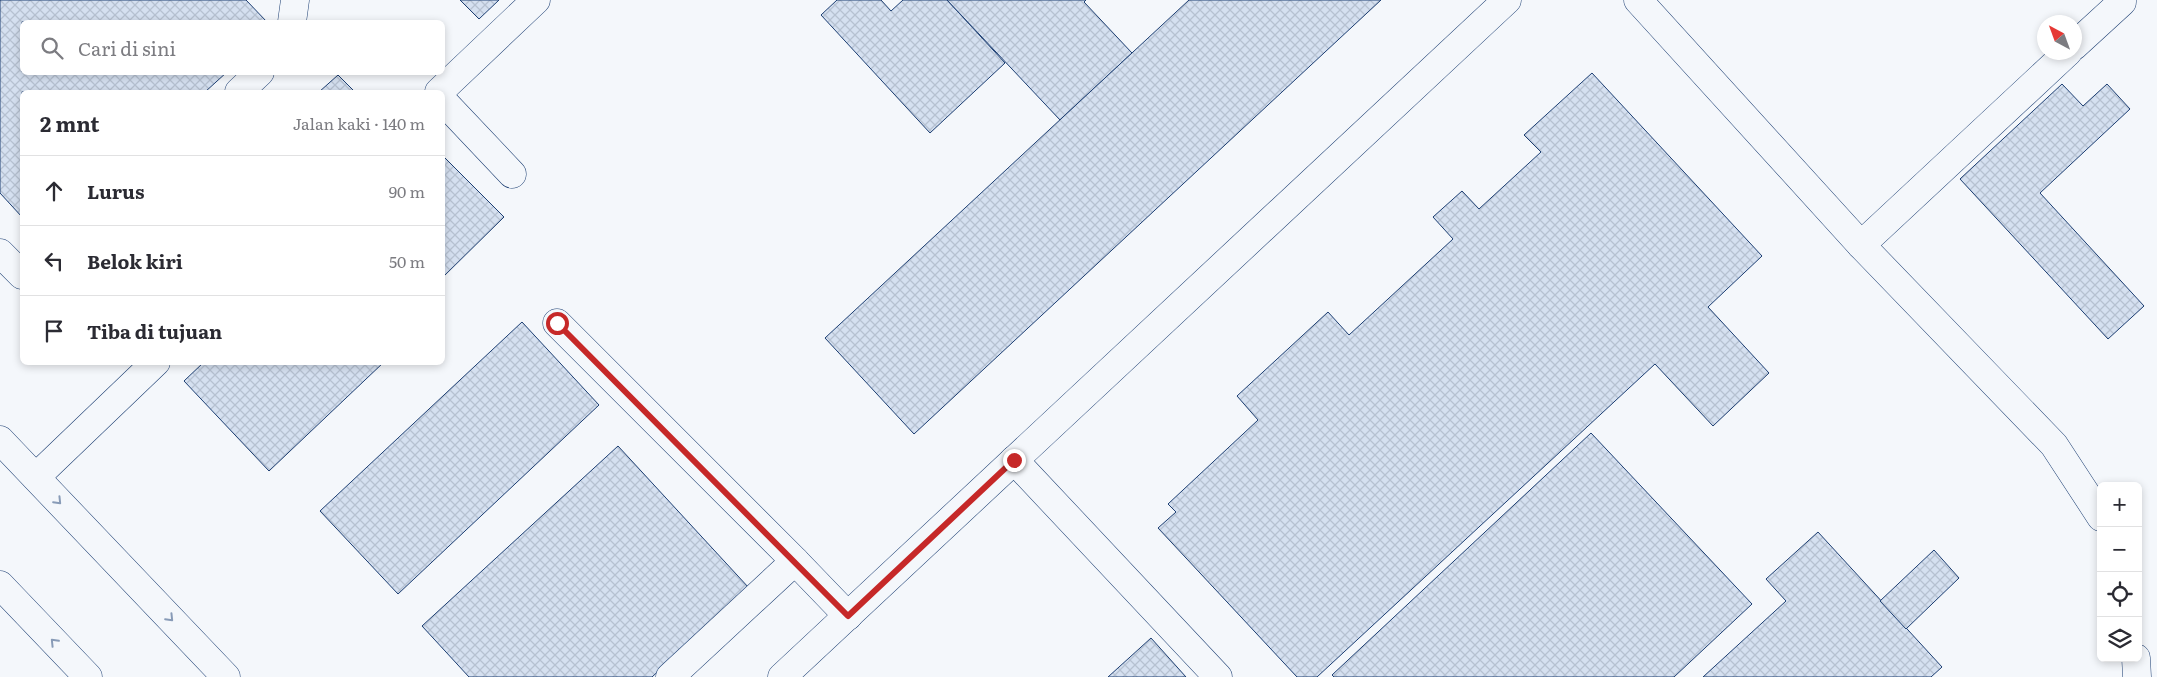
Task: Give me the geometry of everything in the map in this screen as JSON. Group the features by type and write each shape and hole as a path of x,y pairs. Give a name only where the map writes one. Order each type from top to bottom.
{"street":[{"path":"292,20 295,0"},
{"path":"441,90 536,0"},
{"path":"782,677 1507,0"},
{"path":"1638,0 1861,245 2054,445 2097,511"},
{"path":"2082,39 2122,0"},
{"path":"1861,245 2059,60"},
{"path":"241,90 257,75"},
{"path":"445,103 512,174"},
{"path":"0,252 20,273"},
{"path":"557,323 795,560 848,616"},
{"path":"36,477 153,365"},
{"path":"0,440 226,677"},
{"path":"1014,460 1218,677"},
{"path":"670,677 795,560"},
{"path":"0,585 88,677"},
{"path":"2136,662 2137,677"}],"building":[{"path":"0,0 246,0 265,20 20,20 20,75 224,75 207,90 20,90 20,215 0,193"},
{"path":"460,0 499,0 479,19"},
{"path":"837,0 881,0 891,11 903,0 947,0 1005,63 930,133 821,15"},
{"path":"947,0 1086,0 1084,2 1132,53 1060,120"},
{"path":"1189,0 1381,0 914,434 825,338"},
{"path":"1592,73 1762,256 1708,307 1769,373 1713,426 1655,364 1317,677 1297,677 1158,528 1176,512 1168,504 1258,420 1237,396 1328,312 1349,335 1453,239 1433,217 1462,191 1479,209 1541,152 1524,135"},
{"path":"338,75 353,90 321,90"},
{"path":"2062,84 2083,106 2107,84 2130,109 2040,193 2144,306 2108,339 1960,179"},
{"path":"445,158 504,217 445,275"},
{"path":"522,322 599,405 398,594 320,511"},
{"path":"201,365 381,365 269,471 184,381"},
{"path":"1591,433 1752,604 1674,677 1334,677 1332,675"},
{"path":"618,446 749,588 652,677 469,677 422,626"},
{"path":"1818,532 1942,667 1931,677 1703,677 1786,601 1766,579"},
{"path":"1934,550 1959,578 1906,629 1880,601"},
{"path":"1151,638 1186,677 1108,677"}],"route":[{"path":"557,323 795,560 848,616 1014,460"}]}
